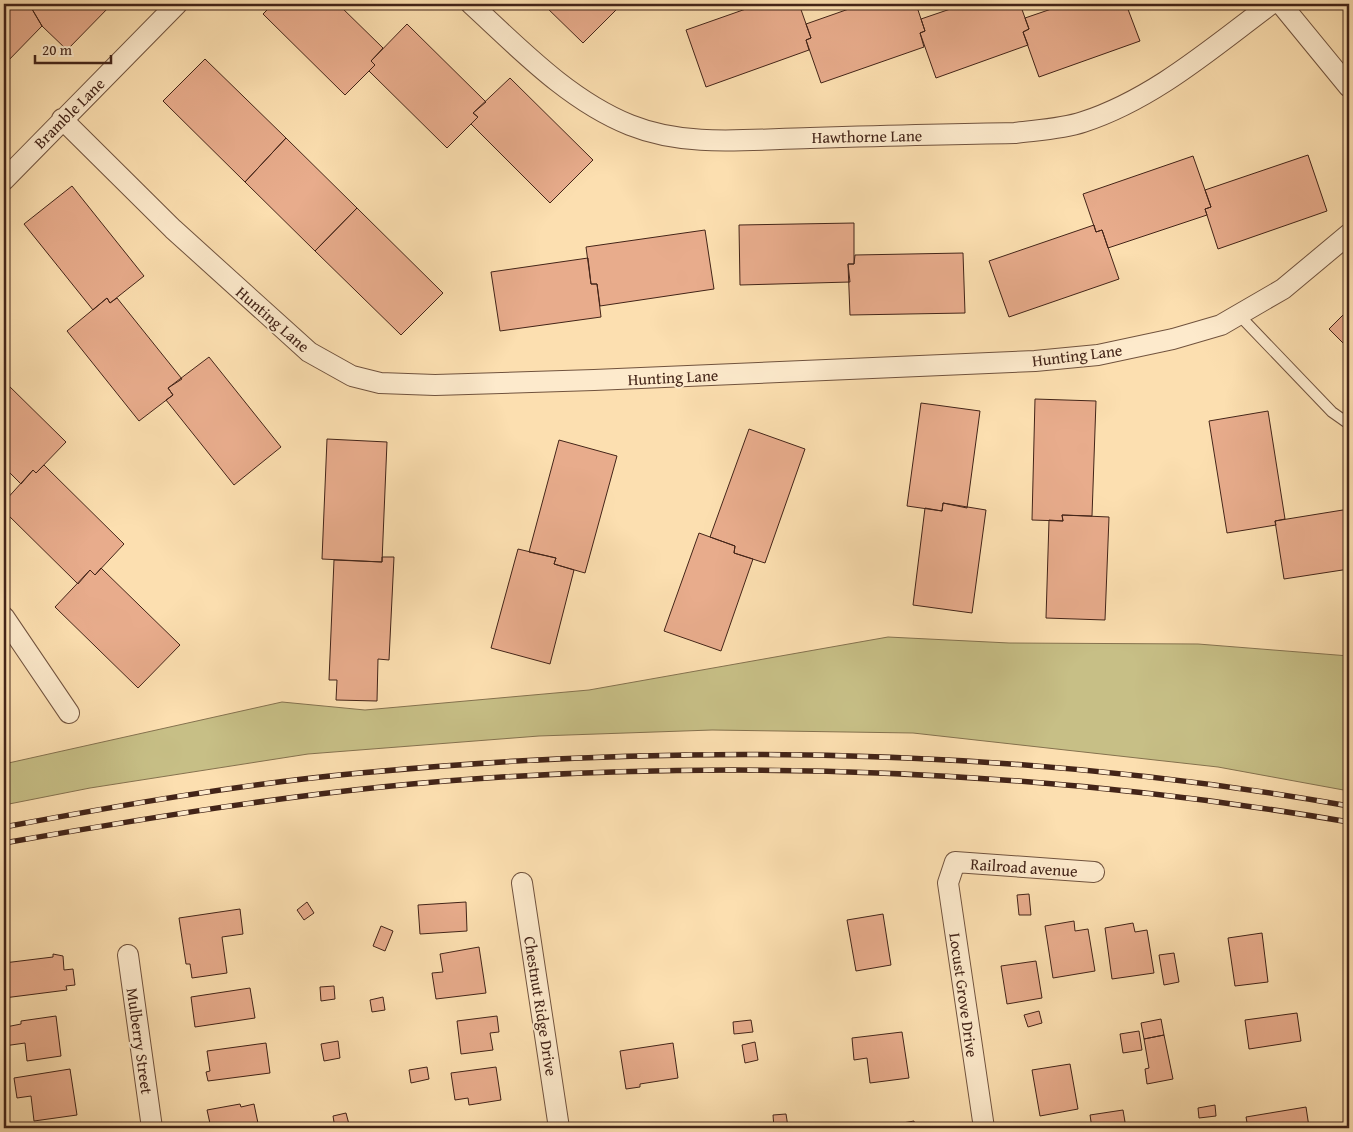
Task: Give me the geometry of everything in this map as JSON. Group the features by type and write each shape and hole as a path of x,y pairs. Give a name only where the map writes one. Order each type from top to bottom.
{"street":[{"name":"Bramble Lane","path":"4,180 177,4"},
{"name":"Hawthorne Lane","path":"471,4 531,59 572,92 602,111 629,125 655,134 707,140 1015,133 1059,128 1082,123 1132,102 1156,87 1271,4"},
{"path":"1281,4 1349,87"},
{"name":"Hunting Lane","path":"62,119 173,229 309,352 352,376 380,383 435,385 584,381 1035,361 1098,355 1174,339 1221,325 1283,289 1349,234"},
{"path":"4,617 70,713"},
{"name":"Railroad avenue","path":"955,862 1094,872"},
{"name":"Locust Grove Drive","path":"955,862 948,883 984,1128"},
{"name":"Chestnut Ridge Drive","path":"522,883 559,1128"},
{"name":"Mulberry Street","path":"128,955 152,1128"}],"lane":[{"path":"1239,315 1332,412 1349,424"}],"shaded area":[{"path":"888,637 1009,643 1198,644 1349,656 1349,791 1218,767 913,733 712,730 539,736 308,754 90,788 4,805 4,764 282,702 365,710 589,690"}],"building":[{"path":"4,4 29,4 42,26 4,65"},
{"path":"29,4 112,4 67,50 42,26"},
{"path":"273,4 338,4 383,48 371,61 375,65 345,95 263,14"},
{"path":"543,4 622,4 583,43"},
{"path":"760,4 799,4 811,38 806,40 809,50 706,87 686,30"},
{"path":"863,4 916,4 925,31 920,33 924,47 821,83 806,40 811,38 806,24"},
{"path":"965,4 1020,4 1029,29 1023,32 1028,45 936,78 920,33 925,31 921,19"},
{"path":"1066,4 1126,4 1140,41 1039,77 1023,32 1029,29 1025,18"},
{"path":"407,24 486,102 473,113 478,117 447,148 369,71 375,65 371,61"},
{"path":"205,59 286,138 245,182 163,101"},
{"path":"510,78 593,160 550,203 471,124 478,117 473,113"},
{"path":"286,138 357,208 315,251 245,182"},
{"path":"1308,155 1327,211 1218,249 1205,209 1211,207 1205,190"},
{"path":"1193,156 1211,207 1205,209 1207,215 1108,248 1102,230 1096,232 1083,194"},
{"path":"72,186 144,276 110,303 107,298 93,310 24,224"},
{"path":"357,208 443,293 401,335 315,251"},
{"path":"854,223 854,264 848,264 850,282 740,285 739,225"},
{"path":"1094,225 1096,232 1102,230 1119,279 1009,317 989,261"},
{"path":"705,230 714,289 600,306 597,284 591,284 586,247"},
{"path":"963,253 965,313 850,315 848,264 854,264 855,255"},
{"path":"588,258 591,284 597,284 601,317 500,331 491,272"},
{"path":"107,298 110,303 117,298 182,379 168,388 173,395 139,421 67,331"},
{"path":"1349,309 1349,349 1329,329"},
{"path":"209,357 281,447 234,485 166,400 173,395 168,388"},
{"path":"4,381 66,442 36,473 33,470 21,484 4,467"},
{"path":"1035,399 1096,401 1092,516 1062,515 1063,521 1032,520"},
{"path":"921,403 980,411 967,508 943,503 942,511 907,506"},
{"path":"1268,411 1285,519 1275,521 1276,525 1227,533 1209,421"},
{"path":"749,429 805,449 765,563 734,553 735,546 710,537"},
{"path":"327,439 387,442 382,562 322,559"},
{"path":"559,440 617,456 585,573 554,564 556,558 529,552"},
{"path":"44,465 124,544 95,575 90,570 78,584 4,511 4,502 33,470 36,473"},
{"path":"943,503 986,510 972,613 913,605 925,508 942,511"},
{"path":"1349,509 1349,569 1284,579 1275,521"},
{"path":"1062,515 1109,517 1105,620 1046,618 1049,520 1063,521"},
{"path":"699,533 735,546 734,553 753,559 721,651 664,631"},
{"path":"518,549 556,558 554,564 574,570 550,664 491,648"},
{"path":"382,557 394,557 389,660 378,659 377,701 336,700 337,680 329,680 334,560 382,562"},
{"path":"101,568 180,645 138,688 55,607 90,570 95,575"},
{"path":"1029,894 1031,915 1019,915 1017,895"},
{"path":"307,902 314,913 304,920 297,910"},
{"path":"466,902 467,931 420,934 418,905"},
{"path":"240,909 243,934 222,937 227,973 192,978 190,964 186,964 179,918"},
{"path":"883,914 891,965 856,971 847,920"},
{"path":"1074,921 1075,931 1088,929 1095,971 1053,978 1045,926"},
{"path":"1133,923 1135,932 1147,930 1154,973 1112,979 1105,928"},
{"path":"381,926 393,931 385,951 373,946"},
{"path":"1262,933 1268,982 1235,986 1228,938"},
{"path":"479,947 486,993 436,999 432,973 443,972 440,954"},
{"path":"1174,953 1179,982 1164,985 1159,955"},
{"path":"53,954 63,956 64,970 73,969 75,985 66,986 67,990 4,998 4,963 53,957"},
{"path":"1036,961 1042,998 1007,1004 1001,966"},
{"path":"334,986 335,999 321,1001 320,987"},
{"path":"250,988 255,1018 195,1027 191,997"},
{"path":"383,997 385,1010 372,1012 370,1000"},
{"path":"1039,1011 1042,1023 1028,1027 1024,1015"},
{"path":"1297,1013 1301,1041 1249,1049 1245,1020"},
{"path":"56,1016 61,1056 27,1061 25,1043 4,1046 4,1035 7,1034 6,1027 21,1024 21,1021"},
{"path":"497,1016 499,1032 490,1033 493,1050 461,1054 457,1021"},
{"path":"1161,1019 1164,1035 1144,1039 1141,1023"},
{"path":"751,1020 753,1032 734,1034 733,1022"},
{"path":"1139,1031 1142,1050 1123,1053 1120,1034"},
{"path":"902,1032 909,1078 870,1083 867,1058 854,1060 852,1038"},
{"path":"1164,1035 1173,1079 1147,1084 1145,1069 1149,1068 1144,1039"},
{"path":"338,1041 340,1058 324,1061 321,1044"},
{"path":"755,1042 758,1060 745,1063 742,1045"},
{"path":"266,1043 270,1073 208,1081 206,1072 210,1071 207,1051"},
{"path":"673,1043 678,1078 640,1084 640,1087 626,1089 620,1051"},
{"path":"1070,1064 1078,1109 1040,1116 1032,1070"},
{"path":"427,1067 429,1079 411,1083 409,1070"},
{"path":"496,1067 501,1100 469,1105 468,1098 455,1100 451,1073"},
{"path":"70,1069 77,1115 34,1121 31,1096 17,1098 14,1078"},
{"path":"240,1104 241,1107 254,1104 259,1128 211,1128 207,1110"},
{"path":"1215,1105 1216,1116 1199,1118 1198,1108"},
{"path":"1306,1107 1309,1127 1321,1125 1322,1128 1248,1128 1246,1117"},
{"path":"1123,1110 1126,1128 1092,1128 1090,1115"},
{"path":"346,1113 350,1128 335,1128 333,1116"},
{"path":"786,1114 788,1127 774,1128 773,1115"},
{"path":"914,1121 915,1128 874,1128"},
{"path":"505,1123 505,1128 469,1128"}],"railway":[{"path":"4,827 182,796 360,773 484,763 607,757 732,755 856,756 980,762 1103,772 1226,787 1349,806"},
{"path":"4,843 190,812 377,787 502,777 608,772 715,770 821,771 1033,782 1138,792 1349,822"}]}
